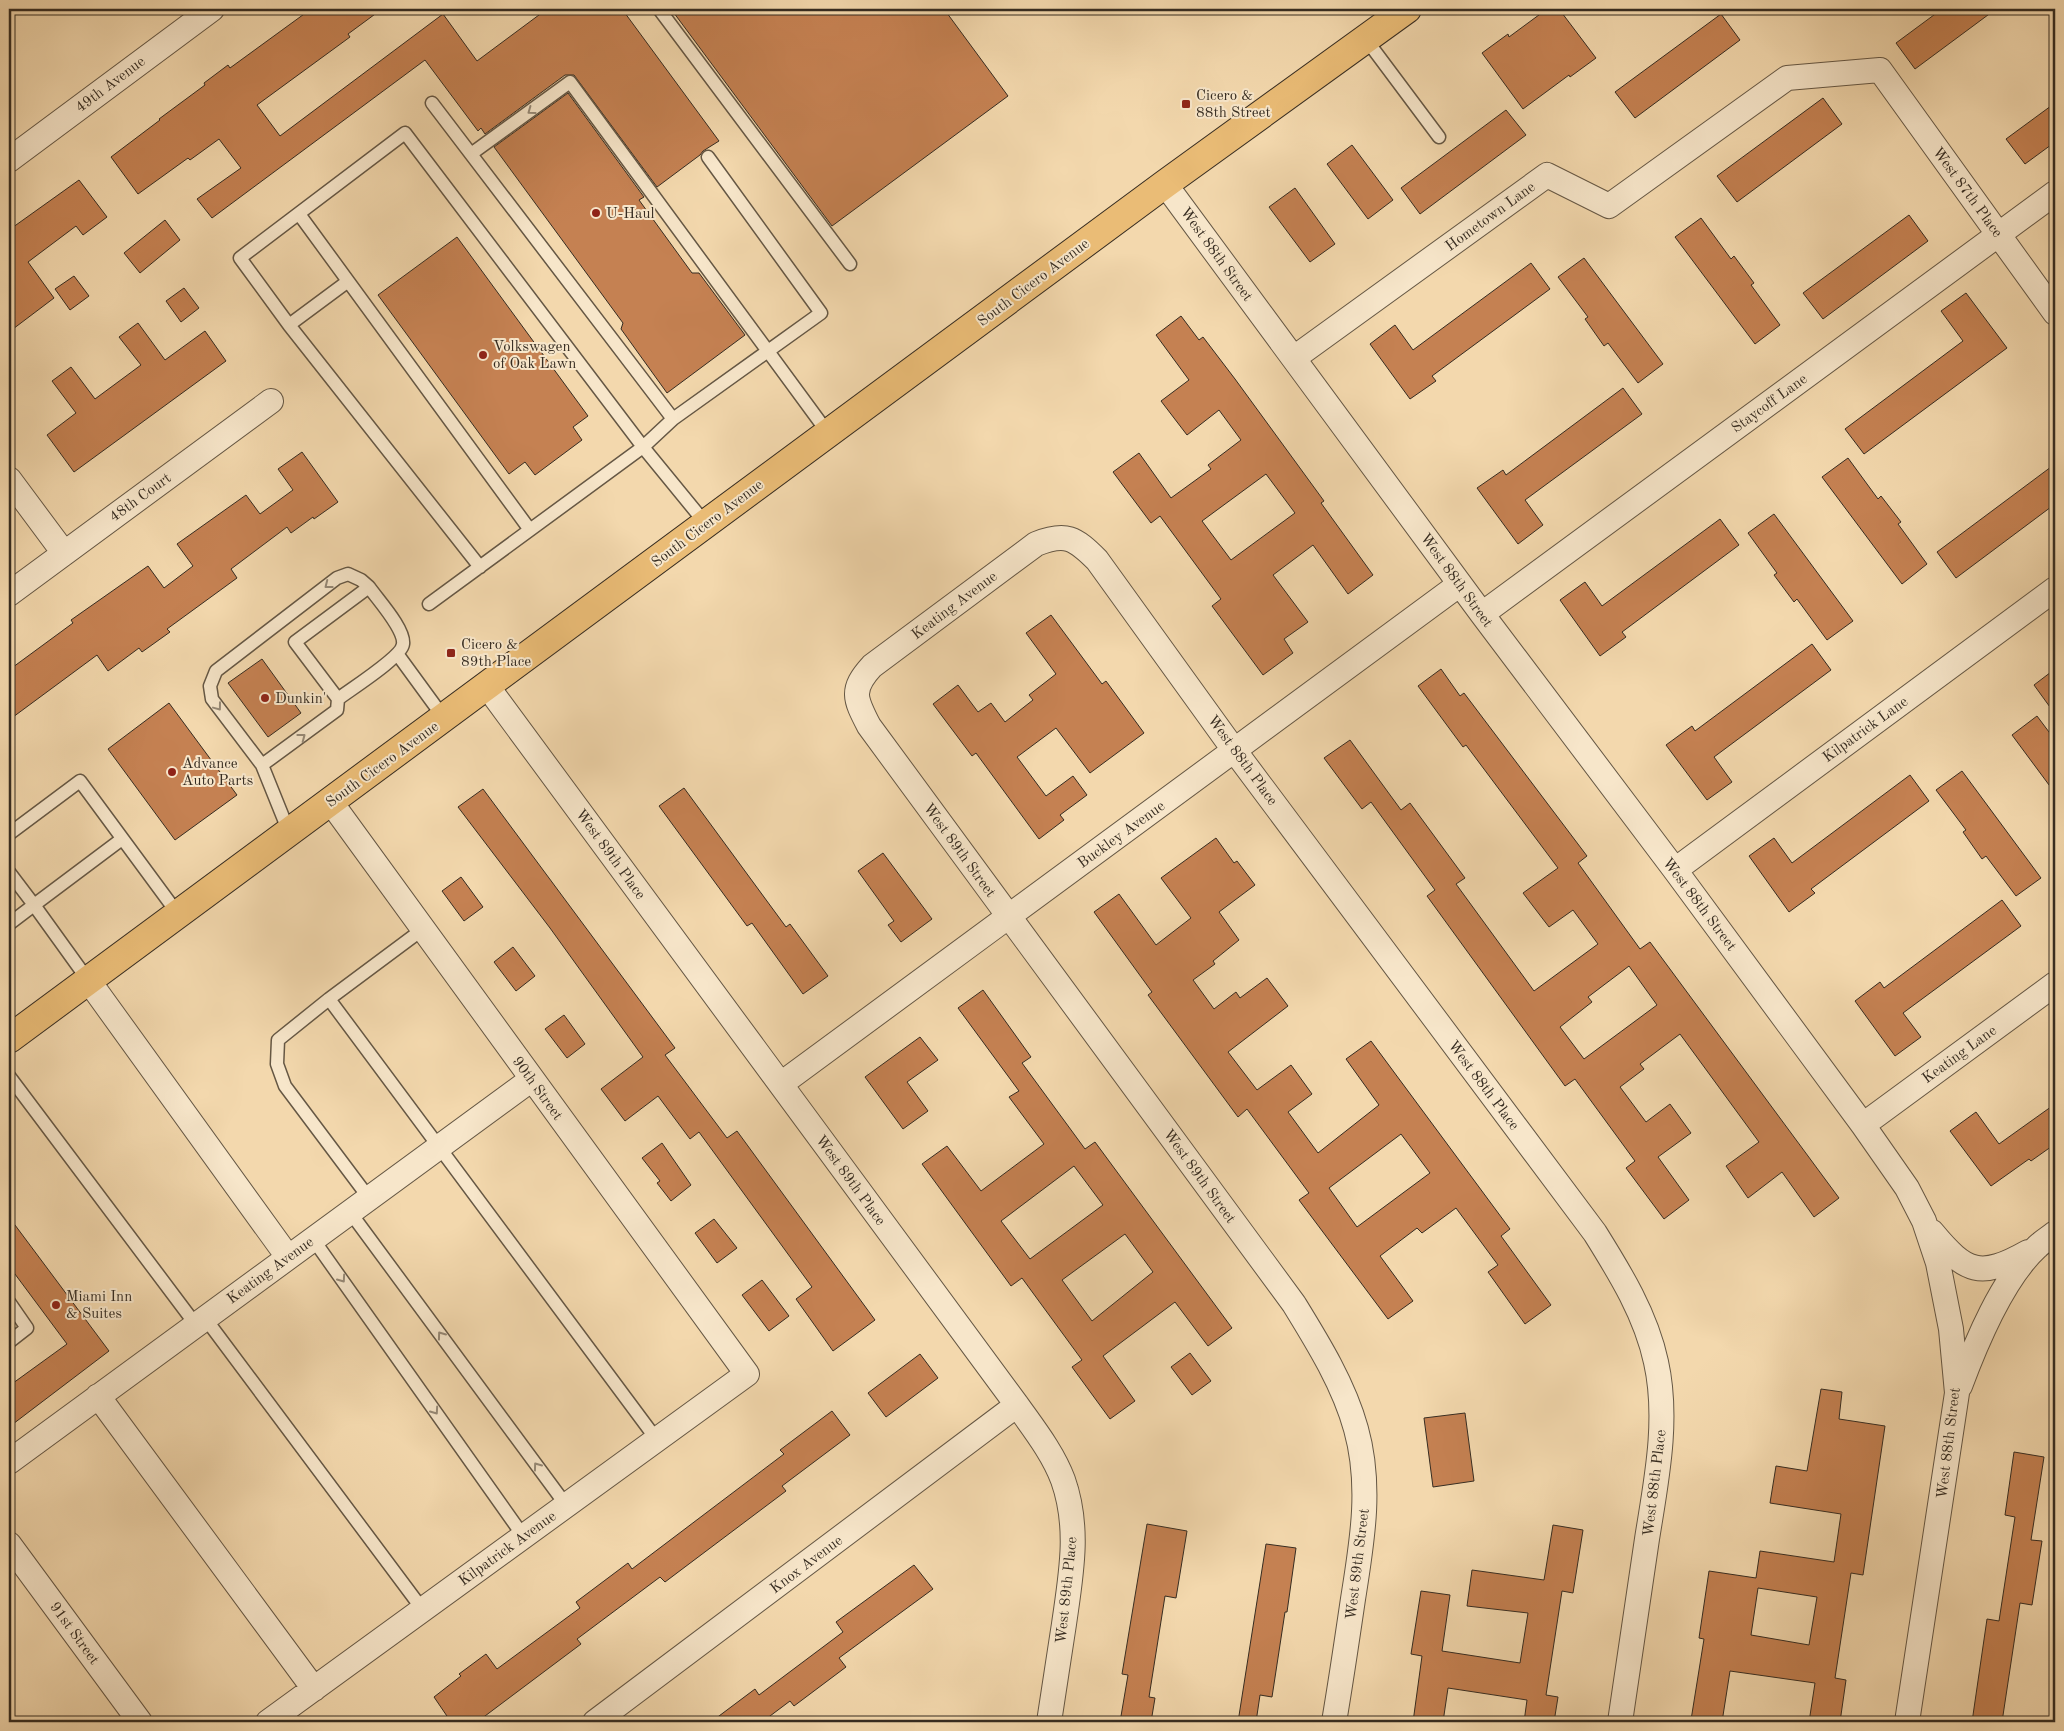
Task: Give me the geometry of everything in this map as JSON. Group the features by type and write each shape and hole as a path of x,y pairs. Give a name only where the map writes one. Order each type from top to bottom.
{"main road":[{"name":"South Cicero Avenue","path":"9,1039 1165,184 1407,9"}],"street":[{"name":"49th Avenue","path":"9,160 212,9"},
{"name":"West 87th Place","path":"1880,70 2055,313"},
{"name":"Hometown Lane","path":"1294,358 1546,175 1609,206 1787,78 1880,70"},
{"name":"West 88th Street","path":"1165,184 1482,614 1675,870 1863,1125 1907,1188 1924,1221 1938,1263 1951,1329 1957,1393 1907,1722"},
{"name":"Staycoff Lane","path":"1482,614 2055,193"},
{"name":"48th Court","path":"9,594 271,401"},
{"path":"9,479 64,553"},
{"name":"Keating Avenue","path":"857,692 860,679 872,666 1036,544 1053,537 1066,536"},
{"name":"West 88th Place","path":"1066,536 1081,544 1097,560 1234,750 1595,1233 1621,1274 1642,1319 1656,1362 1661,1406 1660,1454 1620,1722"},
{"name":"Buckley Avenue","path":"781,1084 1460,584"},
{"name":"Kilpatrick Lane","path":"1675,870 2055,589"},
{"name":"West 89th Place","path":"488,686 1018,1405 1049,1450 1063,1480 1072,1511 1074,1540 1072,1571 1049,1722"},
{"name":"West 89th Street","path":"857,692 859,706 869,726 1294,1304 1317,1342 1339,1385 1356,1429 1364,1466 1365,1505 1362,1537 1334,1722"},
{"name":"90th Street","path":"330,802 747,1374"},
{"path":"88,980 288,1257"},
{"name":"Keating Lane","path":"1863,1125 2055,984"},
{"name":"Keating Avenue","path":"9,1462 532,1079"},
{"path":"1924,1221 1952,1255 1967,1265 1980,1269 1995,1268 2010,1262 2036,1248 2055,1233"},
{"path":"1957,1393 1973,1350 1994,1309 2011,1280 2036,1248"},
{"name":"Kilpatrick Avenue","path":"268,1722 747,1374"},
{"path":"98,1396 314,1689"},
{"name":"Knox Avenue","path":"595,1722 1018,1405"},
{"name":"91st Street","path":"9,1544 140,1722"}],"lane":[{"path":"659,9 850,264"},
{"path":"1365,38 1439,137"},
{"path":"471,154 570,82 828,433"},
{"path":"432,103 673,420"},
{"path":"480,567 288,326 240,258 405,133 643,447 706,524"},
{"path":"429,604 643,447 673,420 821,313 708,157"},
{"path":"299,214 530,530"},
{"path":"288,326 347,282"},
{"path":"289,832 262,765 212,699 210,686 216,671 337,578 348,574 362,580 369,587 400,630 403,644 398,655 338,699"},
{"path":"262,765 338,710 338,699 295,642 369,587"},
{"path":"398,655 444,718"},
{"path":"9,834 80,781 178,914"},
{"path":"9,924 122,839"},
{"path":"9,872 88,980"},
{"path":"369,1198 285,1086 277,1064 278,1040 330,998 423,929"},
{"path":"330,998 657,1440"},
{"path":"9,1076 201,1321 423,1610"},
{"path":"350,1212 566,1505"},
{"path":"313,1239 524,1536"},
{"path":"9,1302 27,1328 9,1342"}],"building":[{"path":"311,9 382,9 348,34 350,37 257,105 280,136 443,14 477,61 547,9 622,9 719,141 703,151 657,187 574,75 565,75 485,134 481,128 478,131 425,60 212,218 197,199 241,168 219,139 190,160 188,158 138,194 111,157 205,85 204,83 228,65 230,68"},
{"path":"671,9 944,9 1008,96 832,226"},
{"path":"1547,9 1559,9 1596,58 1570,77 1569,75 1523,109 1482,53 1508,34 1509,37"},
{"path":"1942,9 1996,9 1915,69 1896,43"},
{"path":"1721,14 1740,40 1635,118 1615,92"},
{"name":"U-Haul","path":"568,93 644,197 639,200 692,273 699,273 745,335 667,393 621,329 623,323 494,147"},
{"path":"1823,98 1842,124 1737,202 1717,176"},
{"path":"2055,103 2055,142 2025,164 2006,139"},
{"path":"1506,110 1526,135 1420,214 1401,188"},
{"path":"1352,145 1393,200 1368,219 1327,164"},
{"path":"79,180 107,217 83,235 76,226 28,262 54,298 9,332 9,230"},
{"path":"1295,188 1335,244 1310,262 1269,207"},
{"path":"1909,215 1928,241 1823,319 1803,293"},
{"path":"1701,218 1731,259 1734,256 1754,283 1751,285 1780,325 1755,344 1675,237"},
{"path":"165,220 180,240 140,273 124,253"},
{"name":"Volkswagen of Oak Lawn","path":"457,237 588,416 573,427 582,440 535,475 525,462 509,474 378,295"},
{"path":"1584,258 1663,364 1638,383 1608,343 1604,346 1585,319 1588,317 1558,277"},
{"path":"1531,263 1550,289 1432,376 1436,381 1410,399 1370,344 1395,325 1413,350"},
{"path":"74,276 89,296 70,310 55,289"},
{"path":"184,288 199,308 181,322 166,301"},
{"path":"1966,293 2007,348 1864,454 1845,429 1963,341 1941,311"},
{"path":"1181,316 1199,340 1203,337 1324,501 1321,503 1373,575 1348,594 1313,545 1273,575 1308,622 1284,639 1293,653 1263,675 1212,606 1221,599 1160,516 1151,523 1113,472 1139,453 1171,498 1211,469 1208,465 1241,440 1219,410 1187,435 1161,401 1189,380 1156,335","holes":["1266,474 1295,513 1231,560 1202,521"]},
{"path":"138,323 165,360 205,331 226,361 74,472 47,435 76,413 52,381 71,367 95,399 141,365 119,337"},
{"path":"1623,388 1642,414 1525,500 1543,525 1518,544 1477,488 1503,470 1506,475"},
{"path":"302,452 338,502 291,533 287,527 231,569 237,578 167,629 170,632 142,652 139,648 108,671 97,655 9,720 9,670 73,623 71,620 148,566 164,588 193,566 177,544 246,495 260,514 293,490 278,469"},
{"path":"1848,458 1878,499 1881,496 1901,522 1898,524 1927,564 1902,584 1822,477"},
{"path":"2055,464 2055,504 1956,578 1937,552"},
{"path":"1774,514 1853,621 1827,640 1797,599 1794,602 1774,575 1777,573 1748,533"},
{"path":"1720,519 1739,545 1622,632 1626,637 1600,656 1560,600 1585,582 1602,606"},
{"path":"1051,615 1102,684 1106,681 1144,733 1090,773 1056,728 1017,757 1046,796 1073,776 1087,795 1060,815 1064,820 1039,839 976,753 972,756 933,704 958,685 978,712 991,703 1005,722 1033,700 1029,695 1056,674 1026,633"},
{"path":"1812,644 1831,670 1714,757 1732,782 1707,800 1666,745 1692,726 1695,731"},
{"name":"Dunkin'","path":"262,659 301,713 268,737 228,683"},
{"path":"1441,669 1460,696 1464,693 1587,856 1578,863 1640,949 1650,942 1839,1198 1814,1217 1782,1172 1748,1198 1726,1166 1759,1142 1680,1034 1640,1064 1644,1069 1620,1087 1646,1122 1670,1104 1691,1133 1658,1157 1689,1200 1664,1219 1626,1168 1635,1161 1575,1079 1565,1086 1427,896 1435,890 1371,802 1362,809 1324,758 1350,740 1401,810 1410,803 1465,878 1456,884 1534,991 1598,944 1573,910 1549,927 1523,893 1558,868 1466,745 1463,747 1418,686","holes":["1629,966 1657,1005 1584,1059 1560,1027 1592,1002 1588,997"]},
{"path":"2055,669 2055,714 2034,685"},
{"name":"Advance Auto Parts","path":"169,703 237,795 175,840 108,749"},
{"path":"2037,716 2055,740 2055,793 2012,735"},
{"path":"1962,771 2041,878 2016,896 1986,856 1982,859 1963,832 1966,830 1936,790"},
{"path":"1910,775 1929,801 1811,889 1815,893 1789,912 1749,856 1774,838 1792,863"},
{"path":"684,788 786,927 790,924 828,976 803,994 752,923 747,926 659,806"},
{"path":"483,789 675,1048 665,1055 727,1138 737,1131 875,1320 833,1351 796,1299 812,1287 699,1132 690,1139 658,1096 625,1121 601,1089 643,1057 550,928 458,807"},
{"path":"1216,838 1234,863 1237,861 1255,885 1219,912 1239,940 1213,961 1215,964 1193,980 1214,1009 1236,992 1240,998 1267,978 1288,1006 1228,1052 1257,1090 1291,1065 1312,1094 1288,1112 1318,1153 1379,1105 1346,1059 1371,1041 1510,1229 1501,1236 1551,1305 1525,1324 1488,1272 1498,1265 1456,1208 1422,1233 1417,1228 1380,1256 1413,1301 1388,1319 1299,1200 1309,1193 1247,1109 1238,1117 1148,995 1152,992 1094,912 1119,894 1156,945 1191,918 1161,878","holes":["1401,1134 1430,1173 1357,1227 1329,1188"]},
{"path":"883,853 932,919 901,942 888,925 894,921 858,871"},
{"path":"461,877 483,907 464,921 442,891"},
{"path":"2002,900 2021,926 1903,1013 1921,1037 1895,1056 1855,1001 1880,982 1884,988"},
{"path":"513,947 535,976 516,991 494,962"},
{"path":"983,990 1031,1057 1022,1063 1085,1149 1095,1142 1232,1328 1208,1346 1175,1302 1103,1356 1135,1401 1110,1419 1072,1367 1082,1360 1022,1278 1011,1286 922,1164 947,1146 981,1191 1044,1144 1009,1097 1019,1091 958,1008","holes":["1074,1166 1103,1205 1030,1259 1001,1221","1125,1234 1153,1272 1092,1321 1062,1280"]},
{"path":"564,1015 585,1044 567,1058 545,1029"},
{"path":"920,1037 938,1060 907,1082 928,1111 903,1129 865,1077"},
{"path":"2055,1104 2055,1144 2031,1161 2029,1159 1991,1186 1950,1131 1976,1112 1999,1144"},
{"path":"662,1143 691,1185 671,1201 657,1183 660,1181 642,1158"},
{"name":"Miami Inn & Suites","path":"9,1217 109,1351 9,1427 9,1386 67,1344 9,1266"},
{"path":"714,1219 737,1248 717,1263 695,1233"},
{"path":"762,1280 789,1316 769,1331 742,1295"},
{"path":"1190,1353 1211,1381 1192,1395 1171,1367"},
{"path":"920,1354 938,1378 886,1417 868,1393"},
{"path":"1821,1389 1842,1392 1839,1419 1885,1426 1863,1575 1851,1573 1835,1678 1846,1680 1840,1722 1809,1722 1815,1683 1730,1671 1722,1722 1691,1720 1704,1639 1699,1638 1709,1571 1756,1578 1760,1551 1834,1562 1841,1514 1770,1503 1776,1466 1807,1471","holes":["1758,1588 1817,1597 1809,1645 1751,1635"]},
{"path":"832,1411 850,1435 782,1486 786,1491 665,1582 660,1577 577,1639 581,1644 477,1722 451,1722 434,1697 461,1676 459,1674 486,1654 497,1669 580,1608 576,1602 628,1563 632,1569 784,1454 780,1450"},
{"path":"1465,1413 1474,1481 1433,1487 1424,1418"},
{"path":"2014,1452 2044,1457 2031,1540 2042,1541 2032,1605 2020,1603 2002,1722 1972,1722 1987,1619 1999,1621 2015,1517 2005,1515"},
{"path":"1147,1524 1187,1531 1176,1598 1165,1596 1149,1697 1155,1698 1151,1722 1120,1722 1128,1675 1122,1674"},
{"path":"1553,1525 1583,1530 1573,1593 1562,1591 1546,1695 1558,1697 1554,1722 1524,1722 1527,1700 1448,1688 1443,1722 1413,1722 1422,1656 1411,1654 1421,1591 1450,1595 1442,1651 1520,1663 1528,1613 1467,1606 1472,1570 1544,1580"},
{"path":"1266,1544 1296,1548 1287,1612 1285,1612 1272,1697 1260,1695 1256,1722 1238,1722"},
{"path":"914,1565 933,1589 839,1658 846,1667 794,1706 790,1701 762,1722 711,1722 755,1689 759,1695 843,1632 836,1622"}],"place":[{"name":"Cicero & 88th Street","path":"1186,104"},
{"name":"U-Haul","path":"596,213"},
{"name":"Volkswagen of Oak Lawn","path":"483,355"},
{"name":"Cicero & 89th Place","path":"451,653"},
{"name":"Dunkin'","path":"265,698"},
{"name":"Advance Auto Parts","path":"172,772"},
{"name":"Miami Inn & Suites","path":"56,1305"}]}
